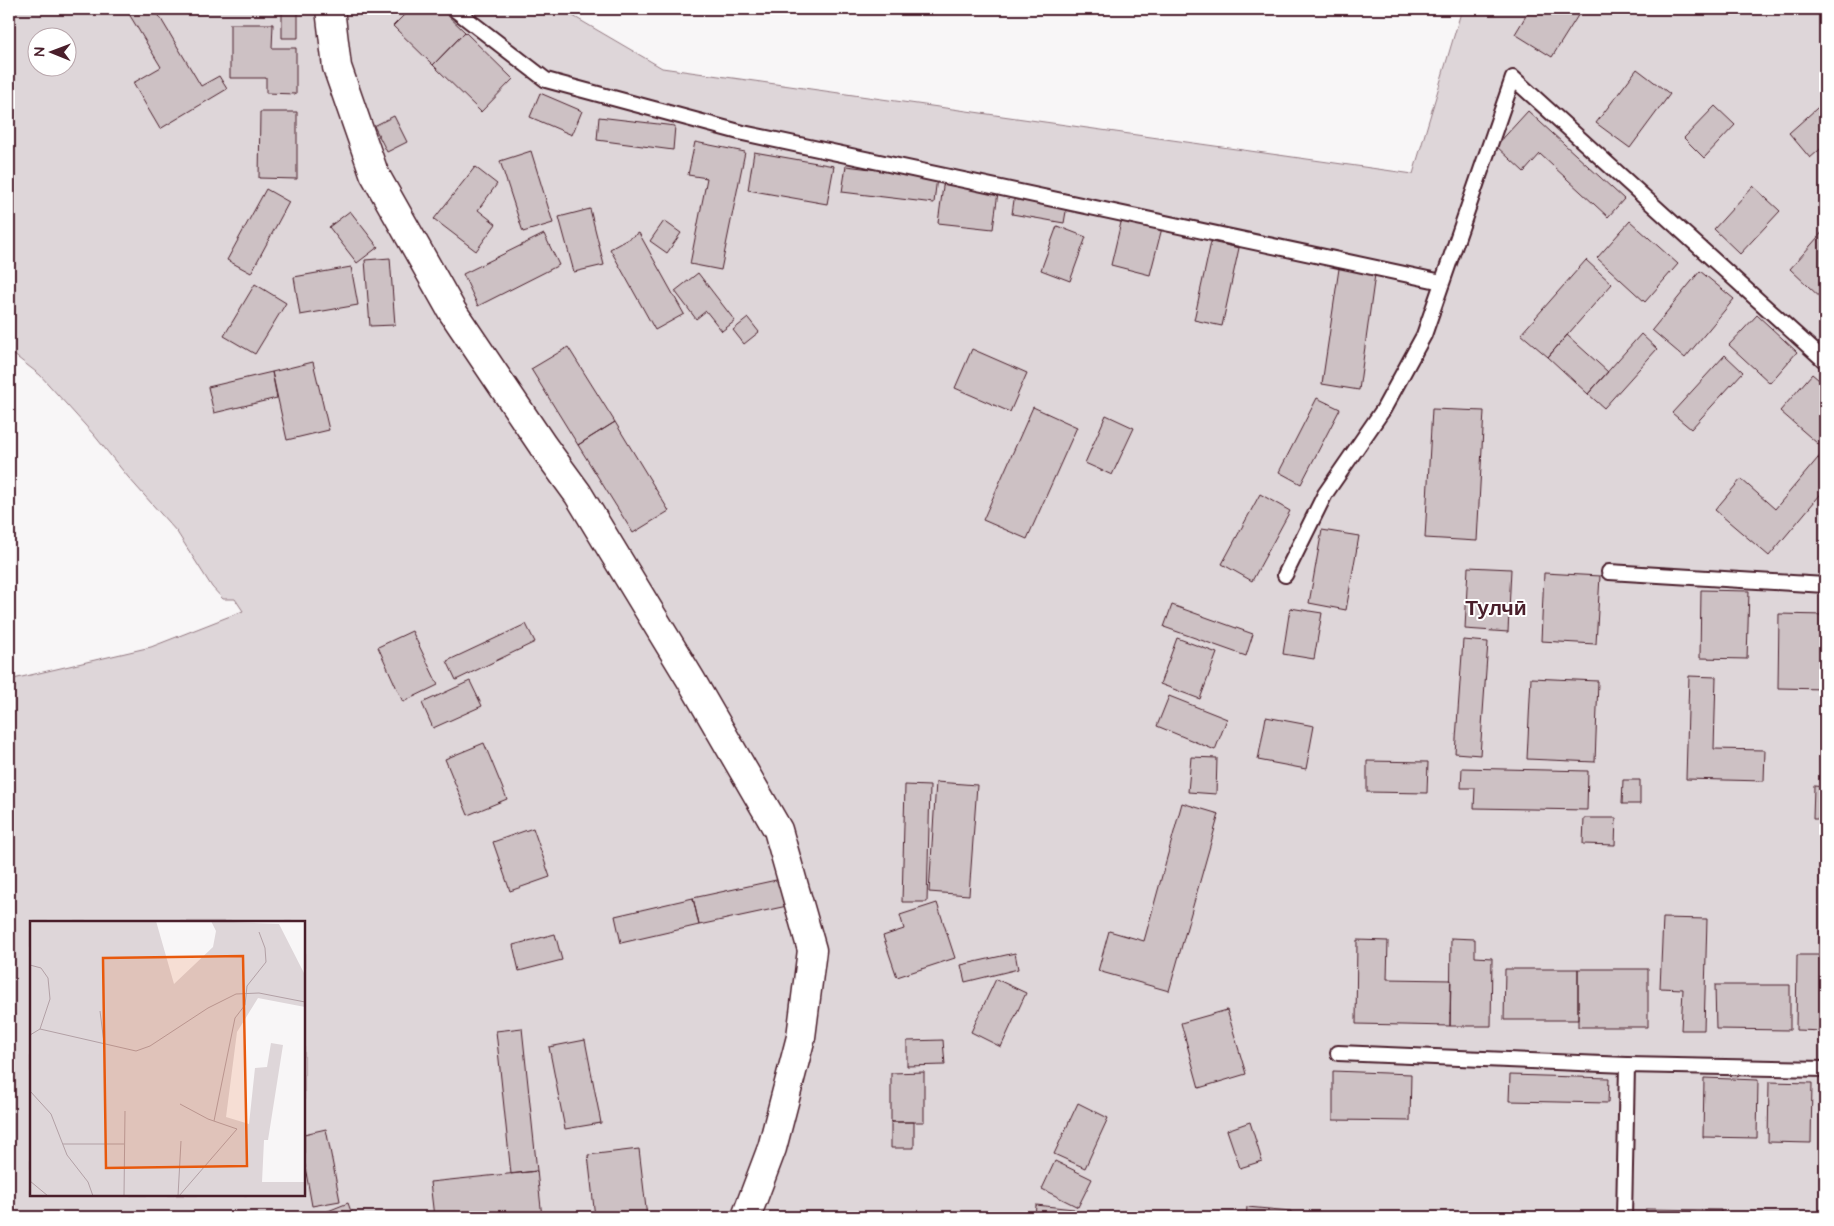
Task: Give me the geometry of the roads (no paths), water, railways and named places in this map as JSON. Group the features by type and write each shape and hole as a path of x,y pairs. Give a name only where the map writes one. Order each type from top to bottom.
{"street":[{"path":"330,9 337,66 374,173 452,310 583,502 691,680 778,830 812,950 802,1037 772,1148 746,1217"}],"lane":[{"path":"454,9 546,80 742,133 1442,282"},
{"path":"1285,574 1325,494 1383,410 1424,335 1513,78 1825,361"},
{"path":"1609,572 1825,585"},
{"path":"1338,1054 1627,1065 1825,1069"},
{"path":"1624,1217 1627,1065"}],"district":[{"name":"Тулчӣ","path":"1496,608"}]}
